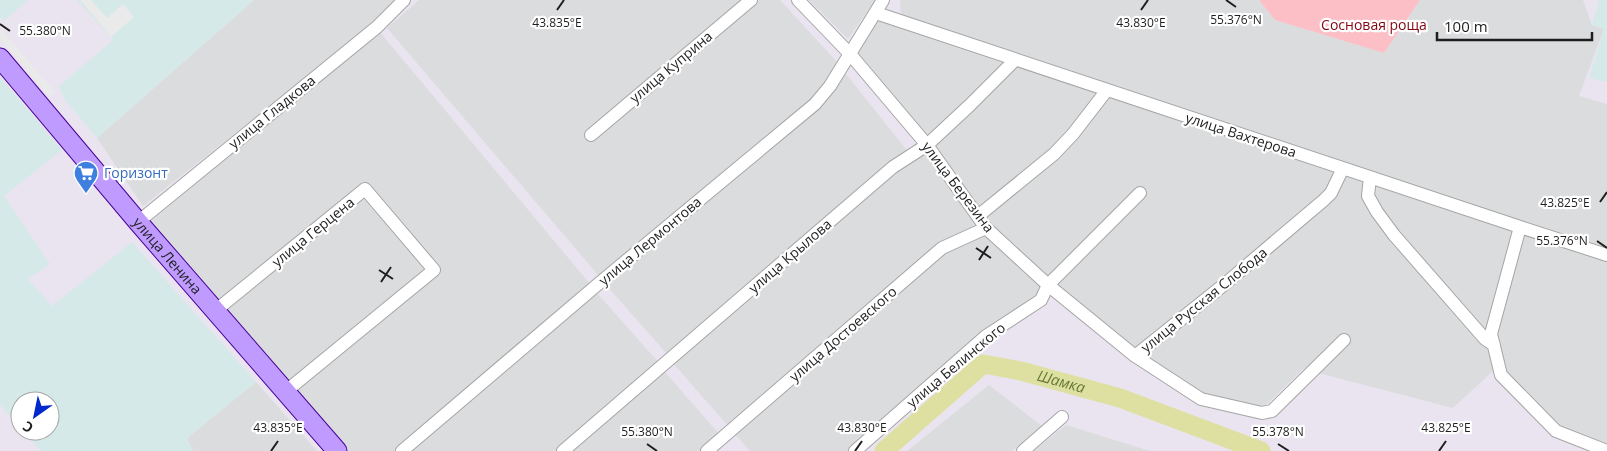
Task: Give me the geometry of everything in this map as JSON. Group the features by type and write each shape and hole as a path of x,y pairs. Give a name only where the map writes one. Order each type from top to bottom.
{"main road":[{"name":"улица Ленина","path":"0,58 138,222 337,451"}],"street":[{"name":"улица Гладкова","path":"138,222 377,27 404,0"},
{"name":"улица Куприна","path":"591,135 750,0"},
{"name":"улица Березина","path":"798,0 850,54 928,145 986,228 1048,285 1135,356"},
{"name":"улица Лермонтова","path":"402,451 814,104 830,86 883,0"},
{"name":"улица Вахтерова","path":"876,12 1520,228 1607,255"},
{"name":"улица Крылова","path":"563,451 893,168 928,145 1015,60"},
{"path":"978,216 1054,154 1073,134 1107,90"},
{"name":"улица Русская Слобода","path":"1343,168 1331,193 1324,200 1226,283 1135,356 1201,399 1262,413 1272,412 1344,340"},
{"path":"1370,177 1368,196 1377,212 1394,235 1486,339 1494,345"},
{"name":"улица Герцена","path":"215,311 365,189 434,270 285,392"},
{"name":"улица Белинского","path":"854,451 986,336 1041,300 1048,285 1140,193"},
{"name":"улица Достоевского","path":"707,451 942,248 986,228"},
{"path":"1520,228 1491,334 1501,375 1556,432 1607,451"},
{"path":"1023,451 1062,417"}],"shaded area":[{"path":"0,0 28,0 4,21 0,17"},
{"path":"77,0 254,0 97,138 65,100 59,86 113,40"},
{"path":"80,0 91,0 107,18 123,4 134,17 111,37"},
{"path":"254,0 404,0 143,206 97,138"},
{"path":"419,0 780,0 838,63 823,86 804,107 599,276 387,28"},
{"path":"809,0 875,0 848,39"},
{"path":"900,0 1259,0 1275,20 1384,53 1420,0 1583,0 1592,25 1604,29 1579,96 1607,104 1607,251 901,16"},
{"path":"1599,0 1607,0 1607,82 1589,78 1604,29 1592,25"},
{"path":"878,20 1516,230 1486,333 1495,369 1453,408 1303,369 1261,410 1202,396 1129,350 985,220 857,53"},
{"path":"0,28 55,92 49,97 0,39"},
{"path":"379,31 590,284 396,451 346,451 149,223"},
{"path":"846,74 909,153 669,356 606,285 819,109"},
{"path":"0,77 62,150 4,196 50,264 28,279 52,306 132,242 256,382 187,438 193,451 41,451 32,441 60,441 60,391 10,391 10,416 0,405"},
{"path":"927,147 984,227 943,245 729,427 673,363 891,170"},
{"path":"985,230 1045,285 1039,298 985,333 847,451 750,451 734,433 942,250"},
{"path":"1523,232 1607,259 1607,443 1561,425 1507,377 1495,337"},
{"path":"596,292 660,364 556,451 409,451"},
{"path":"664,371 720,435 701,451 570,451"},
{"path":"256,382 317,451 193,451 187,438"},
{"path":"989,385 1042,426 1012,451 907,451"},
{"path":"1066,425 1150,451 1034,451"}],"green space":[{"name":"Сосновая роща","path":"1259,0 1420,0 1384,53 1275,20"}],"waterway":[{"name":"Шамка","path":"884,451 983,364 1021,371 1120,398 1261,451"}],"place":[{"name":"Горизонт","path":"86,194"}]}
